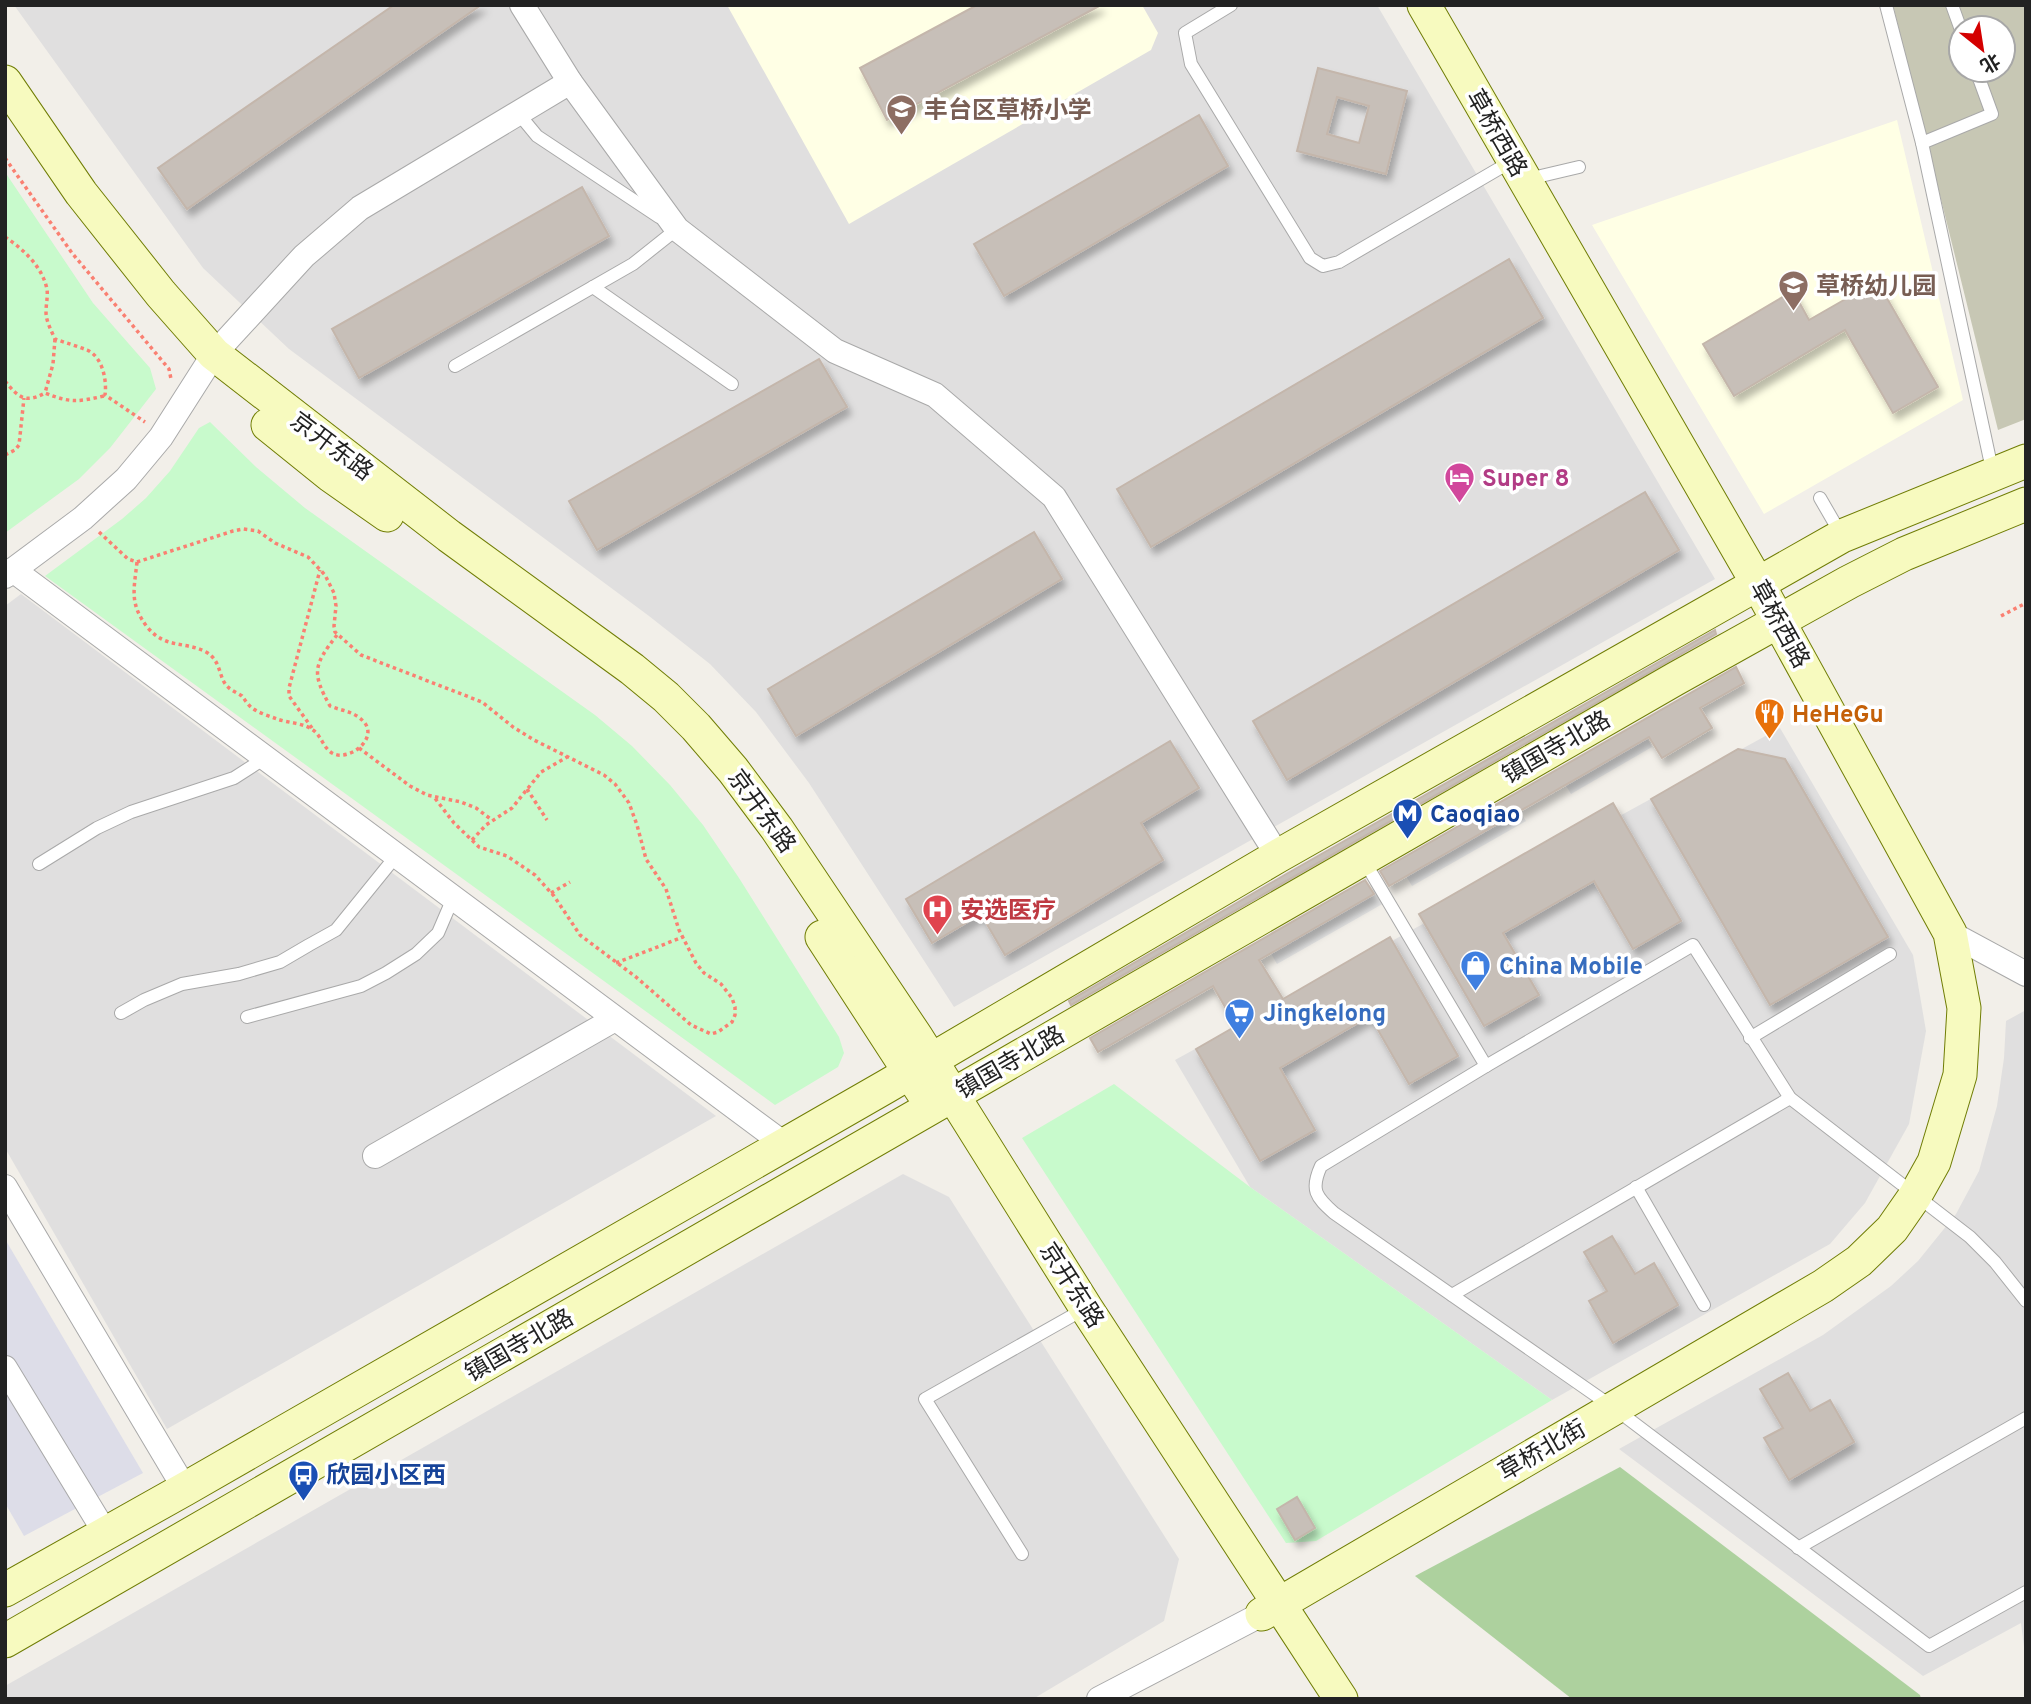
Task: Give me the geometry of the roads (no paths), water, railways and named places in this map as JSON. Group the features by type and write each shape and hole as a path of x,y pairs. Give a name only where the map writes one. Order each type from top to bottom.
{"street":[{"path":"522,5 570,82 677,229 835,351 935,395 1054,496 1278,856"},
{"name":"草桥西路","path":"1424,5 1758,584 1950,933 1964,1008 1960,1074 1934,1162 1892,1229 1859,1261 1823,1286"},
{"name":"京开东路","path":"5,82 81,193 161,294 209,361"},
{"path":"570,82 360,208 304,256 209,361 161,437 126,479 83,518 9,573 265,758 784,1144"},
{"name":"京开东路","path":"5,115 67,204 143,303 209,361 632,669 666,697 733,770 777,829 942,1101 1077,1313 1271,1609 1341,1699"},
{"name":"镇国寺北路","path":"5,1590 921,1066 1278,856 1842,536 2026,461"},
{"name":"镇国寺北路","path":"5,1641 1675,679 1904,554 2026,504"},
{"path":"1950,933 2026,974"},
{"path":"376,1156 615,1019"},
{"path":"5,1187 185,1489"},
{"name":"草桥北街","path":"1271,1609 1823,1286"},
{"path":"5,1368 106,1534"},
{"path":"1099,1699 1271,1609"},
{"name":"京开东路","path":"1271,1609 1317,1699"}],"lane":[{"path":"1231,5 1185,33 1191,64 1310,258 1323,266 1339,261 1519,170 1578,167"},
{"path":"1886,5 1922,143 1993,474"},
{"path":"1922,143 1993,114 1981,84"},
{"path":"455,366 633,264 677,229 537,136 518,113"},
{"path":"593,287 732,384"},
{"path":"1820,498 1842,536"},
{"path":"39,864 97,828 131,812 234,778 265,758"},
{"path":"121,1013 182,985 239,974 279,962 336,930 396,856"},
{"path":"1363,859 1486,1066"},
{"path":"247,1017 361,986 386,973 416,954 438,933 453,898"},
{"path":"2024,1295 1970,1237 1790,1098 1693,945 1486,1066 1321,1167 1314,1187 1319,1200 1334,1213 1614,1408 1929,1647 2026,1592"},
{"path":"1751,1038 1890,954"},
{"path":"1452,1295 1790,1098"},
{"path":"1636,1188 1704,1305"},
{"path":"1022,1553 925,1399 1077,1313"},
{"path":"1798,1548 2026,1418"}],"place":[{"name":"丰台区草桥小学","path":"901,137"},
{"name":"草桥幼儿园","path":"1793,313"},
{"name":"Super 8","path":"1459,505"},
{"name":"HeHeGu","path":"1769,741"},
{"name":"Caoqiao","path":"1407,841"},
{"name":"安选医疗","path":"937,937"},
{"name":"China Mobile","path":"1476,993"},
{"name":"Jingkelong","path":"1240,1040"},
{"name":"欣园小区西","path":"303,1502"}]}
